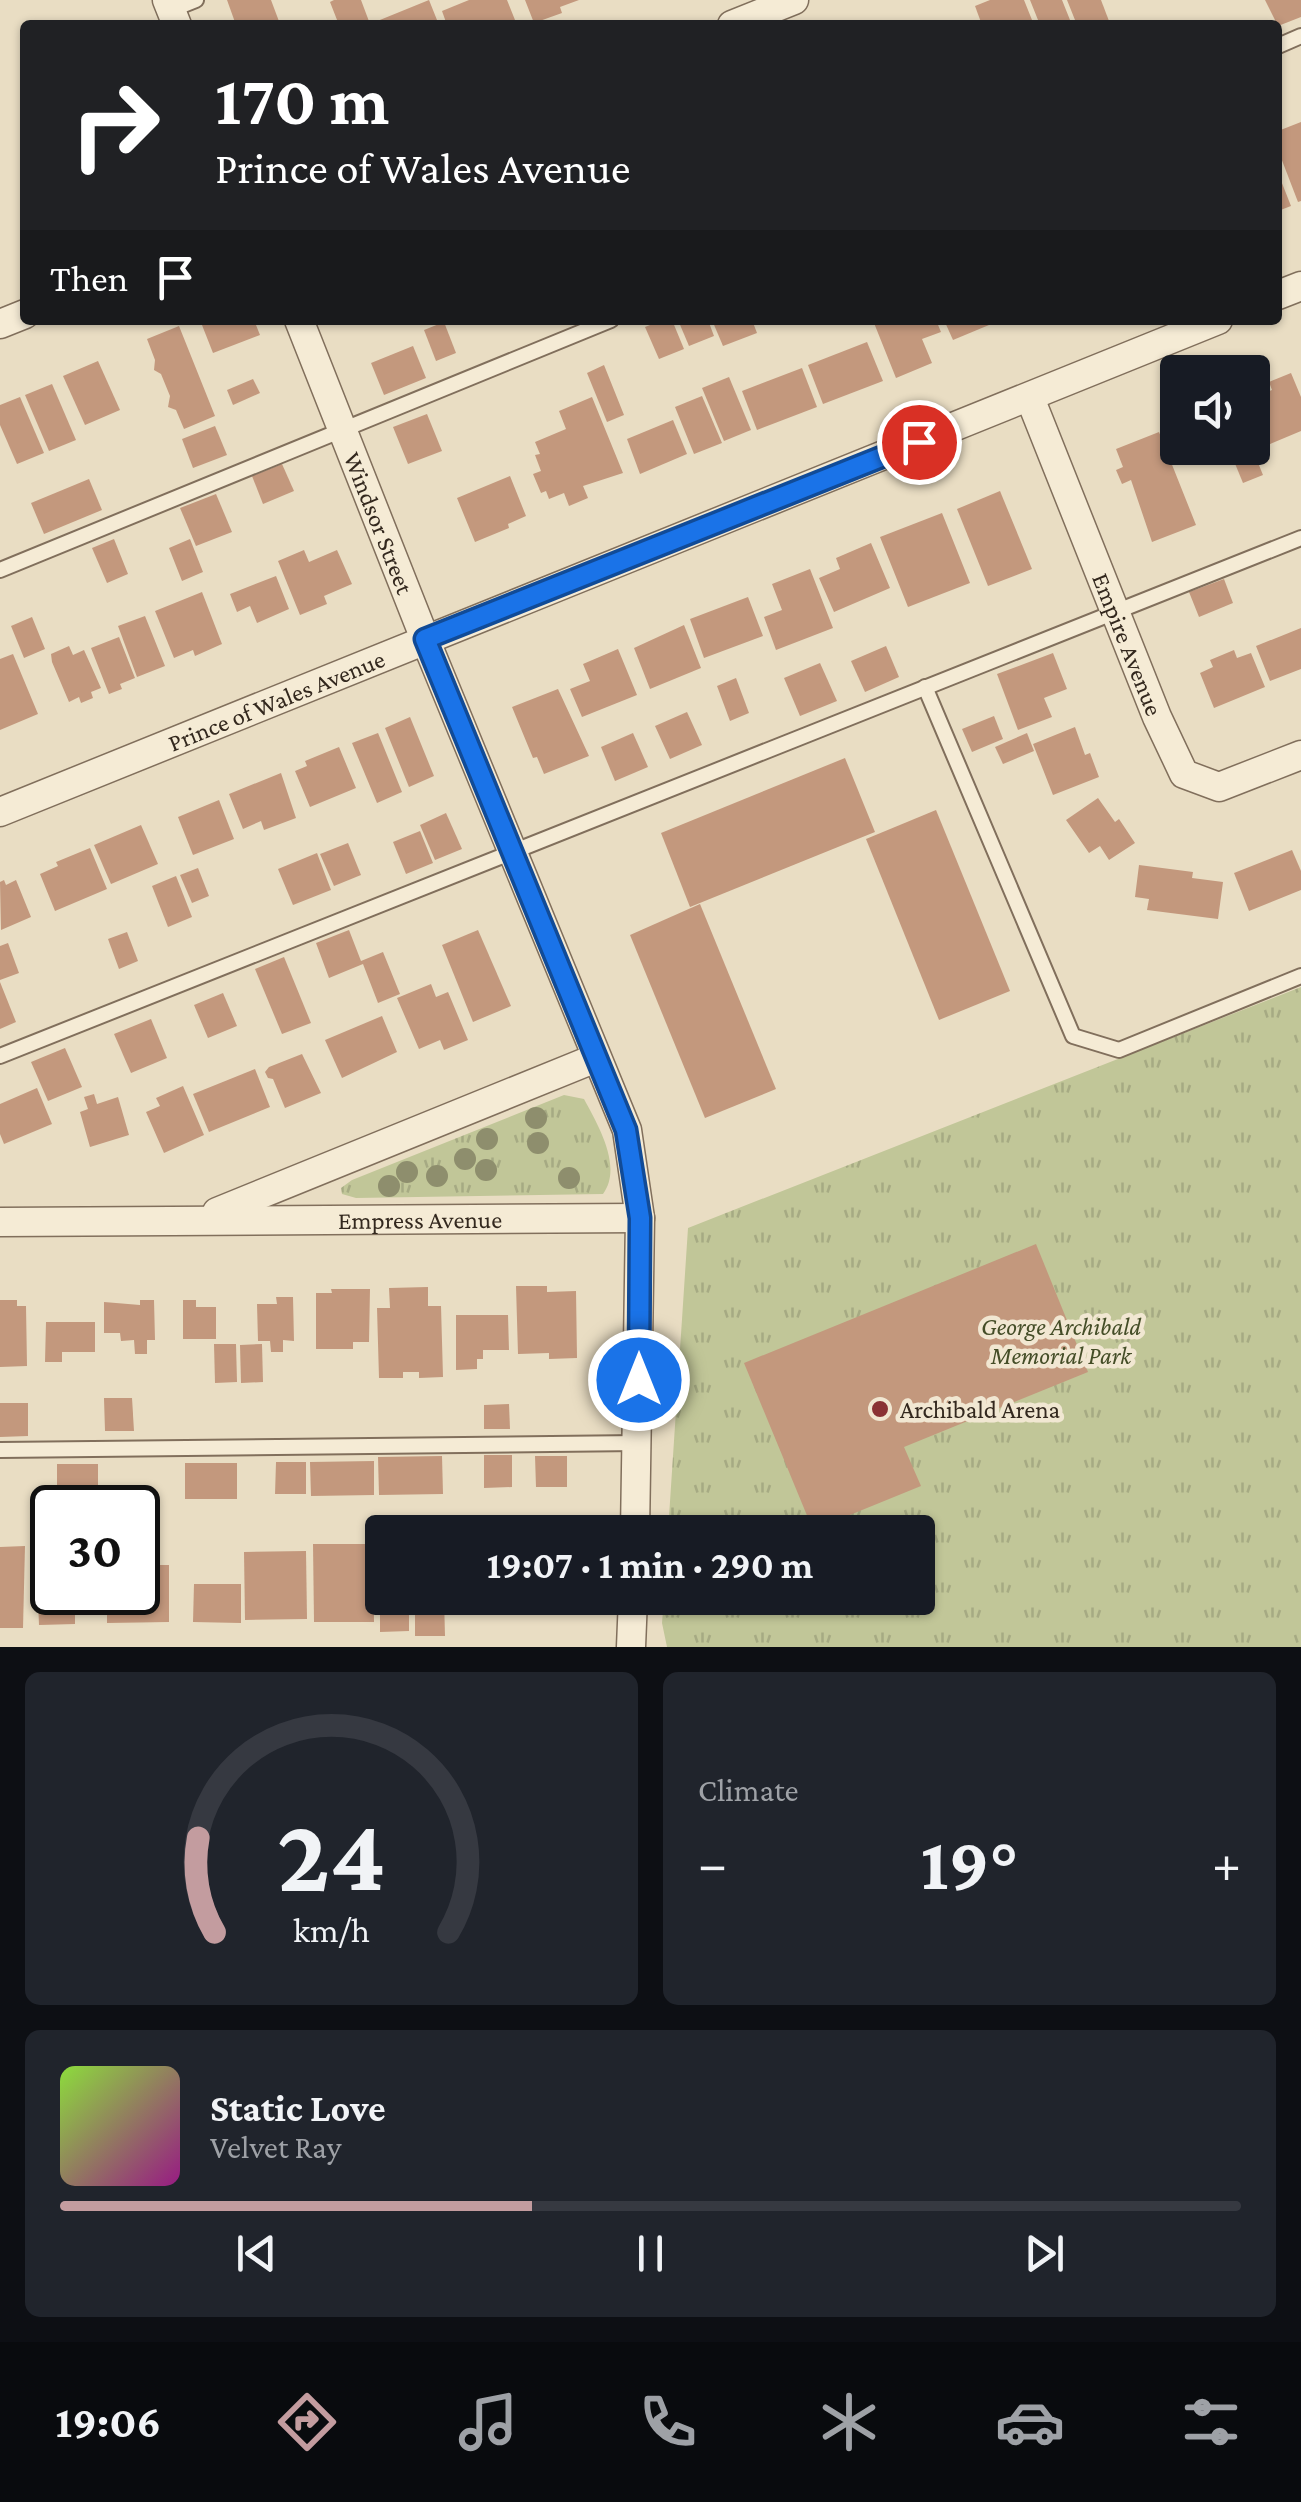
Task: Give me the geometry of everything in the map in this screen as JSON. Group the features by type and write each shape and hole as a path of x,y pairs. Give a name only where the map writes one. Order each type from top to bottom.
{"street":[{"path":"744,20 794,0"},
{"name":"Windsor Street","path":"300,325 626,1130 640,1218 636,1515"},
{"name":"Prince of Wales Avenue","path":"0,812 1206,325"},
{"name":"Empire Avenue","path":"1030,398 1157,718 1184,774 1219,786 1301,756"},
{"name":"Empress Avenue","path":"202,1218 596,1058"},
{"name":"Empress Avenue","path":"0,1222 640,1218"},
{"path":"631,1647 632,1615"}],"lane":[{"path":"0,570 599,325"},
{"path":"0,1056 1301,538"},
{"path":"925,687 1073,1036 1119,1050 1301,976"},
{"path":"0,1450 638,1443"}],"green space":[{"name":"George Archibald Memorial Park","path":"1301,987 1301,1647 667,1647 663,1615 935,1615 935,1515 669,1515 688,1228"},
{"path":"564,1095 584,1099 601,1133 610,1171 603,1194 356,1198 342,1194 341,1188 352,1180"}],"building":[{"path":"227,0 271,0 278,20 234,20"},
{"path":"361,0 368,20 337,20 330,2"},
{"path":"429,0 437,20 380,20"},
{"path":"469,0 507,0 515,20 445,20 442,11"},
{"path":"525,0 579,0 560,7 562,13 533,20"},
{"path":"990,0 1024,0 1032,20 980,20 975,6"},
{"path":"1030,0 1062,0 1070,20 1038,20"},
{"path":"1067,0 1101,0 1109,20 1075,20"},
{"path":"1265,0 1301,0 1301,17 1282,24 1282,20 1275,20"},
{"path":"1301,122 1298,202 1282,160 1282,129"},
{"path":"1282,183 1291,206 1282,209"},
{"path":"202,325 256,325 260,335 213,353"},
{"path":"445,325 456,353 436,361 424,330"},
{"path":"674,325 684,349 659,359 645,327"},
{"path":"680,325 710,325 714,336 689,346"},
{"path":"714,325 754,325 757,333 723,346"},
{"path":"875,325 938,325 941,332 922,339 932,363 896,378"},
{"path":"946,325 989,325 953,340"},
{"path":"179,326 215,416 184,429 176,410 168,407 170,396 161,374 154,370 155,360 147,339"},
{"path":"867,342 883,381 823,404 808,365"},
{"path":"413,346 426,378 384,395 371,363"},
{"path":"98,361 120,410 85,425 63,376"},
{"path":"604,365 624,415 607,422 587,373"},
{"path":"802,368 817,407 757,430 742,391"},
{"path":"1291,373 1301,397 1301,431 1270,444 1272,390 1270,382"},
{"path":"729,377 751,430 724,441 702,388"},
{"path":"253,379 260,393 233,405 227,390"},
{"path":"52,384 76,440 49,451 25,395"},
{"path":"702,396 722,443 694,454 675,407"},
{"path":"20,397 44,453 17,464 0,425 0,405"},
{"path":"592,397 623,473 583,486 588,498 569,506 564,493 549,499 546,491 541,493 533,474 541,471 535,442 566,429 559,411"},
{"path":"427,414 442,451 408,464 393,427"},
{"path":"673,420 687,454 640,474 627,439"},
{"path":"215,426 227,455 193,468 182,439"},
{"path":"1159,432 1160,465 1172,465 1196,525 1152,542 1131,480 1122,484 1116,470 1123,467 1116,449"},
{"path":"282,464 294,491 263,504 252,476"},
{"path":"1236,465 1259,465 1263,475 1243,483"},
{"path":"510,476 526,516 475,542 457,498"},
{"path":"89,479 102,510 44,534 31,503"},
{"path":"1000,491 1032,569 988,586 957,509"},
{"path":"216,494 232,532 196,546 180,508"},
{"path":"942,513 970,583 908,607 880,537"},
{"path":"114,539 128,574 107,583 92,548"},
{"path":"190,539 203,572 182,581 169,548"},
{"path":"871,543 890,588 834,612 819,578 840,569 836,558"},
{"path":"304,550 309,562 337,550 352,584 324,596 327,604 300,615 278,561"},
{"path":"810,569 833,628 776,650 764,617 782,610 772,584"},
{"path":"276,576 289,609 257,623 250,606 237,612 230,594"},
{"path":"1224,579 1233,603 1199,617 1189,592"},
{"path":"202,592 222,644 195,656 193,650 174,658 155,611"},
{"path":"748,597 763,636 704,658 690,619"},
{"path":"145,616 165,666 137,677 118,626"},
{"path":"32,617 45,649 24,658 11,626"},
{"path":"684,625 701,668 650,689 634,648"},
{"path":"1301,628 1301,669 1270,681 1256,646"},
{"path":"119,637 135,678 109,694 91,648"},
{"path":"69,646 73,655 84,650 101,688 91,692 93,698 81,703 79,697 69,702 52,662 51,654"},
{"path":"886,646 899,677 865,692 851,661"},
{"path":"618,649 637,695 582,717 570,689 590,681 583,664"},
{"path":"1234,650 1237,658 1251,653 1265,687 1214,708 1200,673 1213,667 1210,660"},
{"path":"1053,653 1067,689 1044,698 1052,717 1018,730 997,674"},
{"path":"13,654 38,714 0,730 0,659"},
{"path":"820,663 837,701 800,716 784,678"},
{"path":"736,678 749,713 730,721 717,686"},
{"path":"558,689 589,756 544,774 537,757 533,758 512,707"},
{"path":"687,712 702,745 670,759 655,726"},
{"path":"994,716 1003,739 972,752 962,729"},
{"path":"410,717 434,776 409,787 385,728"},
{"path":"1075,727 1085,755 1090,753 1099,777 1053,795 1033,744"},
{"path":"378,733 402,792 377,803 352,743"},
{"path":"633,733 648,767 615,781 601,747"},
{"path":"1027,733 1034,751 1003,764 995,747"},
{"path":"339,747 356,788 310,807 295,771 307,766 305,761"},
{"path":"845,758 875,832 690,907 661,833"},
{"path":"281,773 296,818 264,830 261,821 243,829 229,794"},
{"path":"1098,798 1135,843 1109,860 1100,846 1089,853 1066,820"},
{"path":"219,800 234,839 193,855 178,817"},
{"path":"936,810 1010,991 939,1020 866,839"},
{"path":"446,813 462,849 435,860 420,825"},
{"path":"141,825 158,864 111,884 94,845"},
{"path":"420,831 433,863 406,874 393,842"},
{"path":"348,843 361,875 334,886 320,854"},
{"path":"90,848 107,889 55,911 40,874 58,866 56,862"},
{"path":"1292,850 1301,871 1301,890 1249,911 1234,873"},
{"path":"317,853 331,890 293,905 278,869"},
{"path":"1139,865 1193,872 1192,878 1223,882 1218,919 1147,910 1149,899 1135,897"},
{"path":"198,868 209,896 192,903 180,875"},
{"path":"176,876 192,917 168,927 152,886"},
{"path":"4,880 6,885 16,880 31,917 1,930 0,882"},
{"path":"700,904 776,1089 705,1118 630,935"},
{"path":"349,930 361,961 383,952 400,994 378,1003 363,964 329,978 316,943"},
{"path":"478,930 511,1006 473,1022 442,945"},
{"path":"127,932 138,961 119,969 108,939"},
{"path":"8,943 19,973 0,980 0,946"},
{"path":"284,957 311,1023 282,1034 255,969"},
{"path":"0,982 16,1022 0,1029"},
{"path":"431,984 436,997 448,992 468,1040 444,1050 440,1040 419,1049 397,998"},
{"path":"223,993 237,1026 208,1038 194,1005"},
{"path":"382,1016 397,1052 342,1078 325,1040"},
{"path":"151,1019 167,1058 131,1073 114,1034"},
{"path":"65,1048 82,1087 48,1101 31,1062"},
{"path":"302,1054 321,1093 285,1108 273,1079 265,1072"},
{"path":"255,1069 270,1107 209,1132 193,1094"},
{"path":"183,1086 204,1135 164,1153 146,1112 160,1106 156,1098"},
{"path":"37,1088 52,1124 4,1144 0,1104"},
{"path":"94,1094 97,1104 118,1097 129,1135 90,1147 80,1112 88,1109 84,1097"},
{"name":"Archibald Arena","path":"1036,1244 1088,1372 904,1447 921,1486 850,1515 807,1515 744,1363"},
{"path":"516,1286 547,1286 547,1292 576,1291 577,1358 549,1359 549,1353 518,1354"},
{"path":"428,1287 428,1306 441,1306 443,1377 419,1378 419,1372 403,1372 403,1378 379,1378 377,1308 390,1308 389,1288"},
{"path":"331,1289 370,1289 369,1342 353,1342 353,1349 316,1349 316,1293 332,1293"},
{"path":"276,1297 293,1297 294,1341 283,1340 283,1352 271,1352 270,1341 258,1341 257,1304 277,1304"},
{"path":"0,1300 17,1300 17,1306 26,1306 27,1366 0,1367"},
{"path":"140,1300 154,1300 155,1340 147,1340 147,1354 135,1354 134,1340 121,1341 120,1333 104,1333 104,1302 140,1305"},
{"path":"183,1300 196,1300 196,1307 216,1307 216,1339 183,1339"},
{"path":"456,1315 508,1315 509,1350 483,1350 483,1359 477,1359 477,1369 456,1370"},
{"path":"46,1322 95,1322 95,1352 62,1352 62,1362 45,1362"},
{"path":"214,1344 236,1344 237,1382 215,1383"},
{"path":"262,1344 263,1382 241,1383 240,1345"},
{"path":"104,1398 132,1398 134,1431 105,1431"},
{"path":"0,1403 28,1403 28,1436 0,1437"},
{"path":"509,1404 510,1429 484,1429 484,1405"},
{"path":"484,1455 512,1455 512,1487 484,1488"},
{"path":"442,1456 443,1494 379,1495 378,1457"},
{"path":"535,1456 567,1456 567,1487 536,1487"},
{"path":"374,1461 374,1495 311,1496 310,1462"},
{"path":"276,1462 306,1462 306,1494 275,1494"},
{"path":"185,1463 237,1463 237,1499 185,1499"},
{"path":"57,1464 98,1464 98,1485 57,1485"},
{"path":"313,1544 365,1544 365,1615 374,1615 374,1622 314,1622"},
{"path":"25,1546 23,1628 0,1628 0,1547"},
{"path":"306,1551 307,1619 245,1620 244,1552"},
{"path":"160,1565 169,1565 169,1622 107,1623 107,1615 160,1615"},
{"path":"194,1584 241,1584 241,1623 193,1622"},
{"path":"39,1615 75,1615 75,1624 39,1625"},
{"path":"380,1615 409,1615 409,1631 380,1632"},
{"path":"415,1615 444,1615 445,1636 415,1636"}],"place":[{"name":"Archibald Arena","path":"880,1409"}],"route":[{"path":"639,1380 640,1218 626,1130 425,639 919,442"}]}
